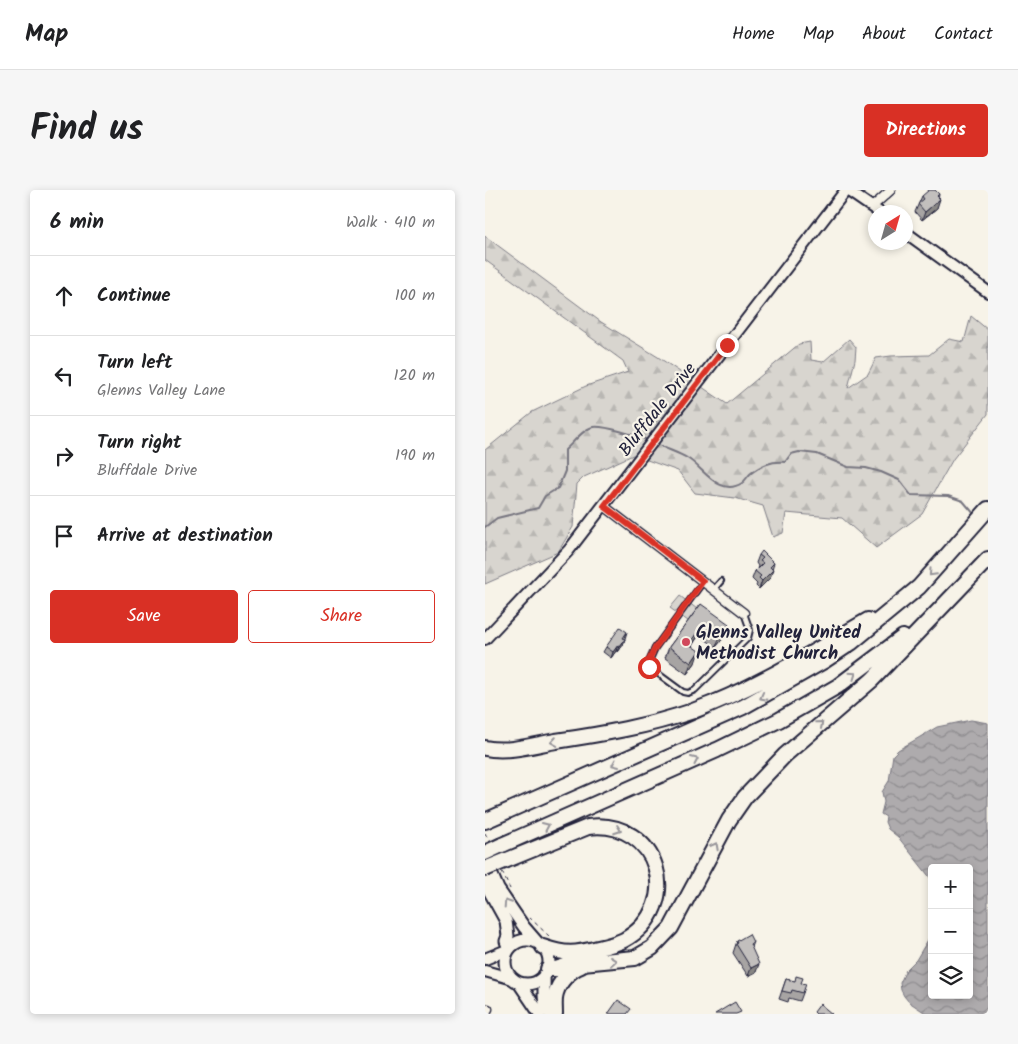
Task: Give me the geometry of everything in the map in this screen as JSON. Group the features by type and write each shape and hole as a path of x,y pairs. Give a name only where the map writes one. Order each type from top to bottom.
{"highway":[{"path":"488,820 743,707 817,665 851,643 919,587 988,509"},
{"path":"546,972 572,964 635,958 652,948 663,938 675,920 729,820 745,797 785,755 872,680 987,560"},
{"path":"492,846 717,750 812,702 891,647 967,582"},
{"path":"485,748 513,748 612,732 644,725 693,710 733,694 791,666 904,600"},
{"path":"485,869 588,827 603,825 616,828 631,834 643,844 652,859 658,875 659,891 647,919 637,930 624,940 572,954 562,954 544,943"},
{"path":"555,1014 555,994 560,984 577,967 586,964"}],"main road":[{"path":"485,859 498,889 524,927 544,943 549,961 543,1000 550,1014"},
{"path":"485,883 506,921 508,949 504,963 509,975 516,981 540,1014"},
{"path":"508,949 519,941 531,940 544,943"},
{"path":"516,981 533,983 546,972"}],"street":[{"path":"846,190 868,205"},
{"name":"Bluffdale Drive","path":"485,640 557,564 604,506 846,190"},
{"path":"879,205 891,190"},
{"path":"913,238 988,292"},
{"path":"604,506 745,613"},
{"path":"485,959 508,949"},
{"path":"485,971 516,981"}],"lane":[{"path":"703,581 655,648 649,660 649,667 683,692 692,692 748,638 749,630 745,613"},
{"path":"714,589 721,581"}],"path":[{"path":"485,833 492,846"},
{"path":"503,863 510,890"},
{"path":"525,912 536,925 544,943"}],"green space":[{"path":"485,236 601,322 658,357 727,404 799,344 810,342 811,360 823,362 849,339 856,347 855,360 848,388 868,374 876,358 929,355 949,339 964,342 971,316 988,330 988,414 953,459 922,514 876,548 842,518 786,513 783,533 773,537 763,506 735,498 695,493 678,471 633,455 584,477 577,484 573,527 558,552 485,584 485,450 532,412 586,386 628,372 623,361 485,260"},
{"path":"680,596 697,609 688,621 670,608"}],"water":[{"path":"971,720 988,723 988,1014 927,1014 909,1002 901,990 900,983 906,970 916,960 928,940 928,999 973,999 973,864 928,864 928,875 898,837 888,829 885,822 886,817 881,814 884,802 882,792 889,781 893,755 898,750 937,727"}],"building":[{"path":"929,190 935,190 939,194 937,196 940,199 925,212 918,204 924,199 922,196"},
{"path":"762,551 774,563 770,567 773,570 762,581 759,578 761,576 755,571 763,563 760,561 763,558 759,555"},
{"path":"701,604 729,624 720,636 703,624 689,644 699,651 691,663 669,647"},
{"path":"620,627 627,632 623,638 625,639 613,652 606,647"},
{"path":"749,934 753,942 750,944 759,964 751,968 736,944 738,943 737,941"},
{"path":"796,976 803,978 801,983 806,984 803,993 792,990 791,993 782,991 786,979 795,981"},
{"path":"618,1000 631,1009 627,1014 608,1014"},
{"path":"735,1002 741,1012 736,1014 715,1014"},
{"path":"820,1004 832,1014 816,1014 814,1012"}],"waterway":[{"path":"485,527 497,518 538,508 545,496 558,488 565,471 565,450 589,428 598,427 621,431 648,440"},
{"path":"655,443 687,458 712,480 726,487 734,487 742,483 750,474 762,466 775,462 785,462 791,454 799,452 817,454 848,467 866,468 881,472 899,480 911,495 948,496 963,501 975,515"}],"place":[{"name":"Glenns Valley United Methodist Church","path":"686,642"}],"route":[{"path":"649,667 651,654 703,581 604,506 727,345"}]}
